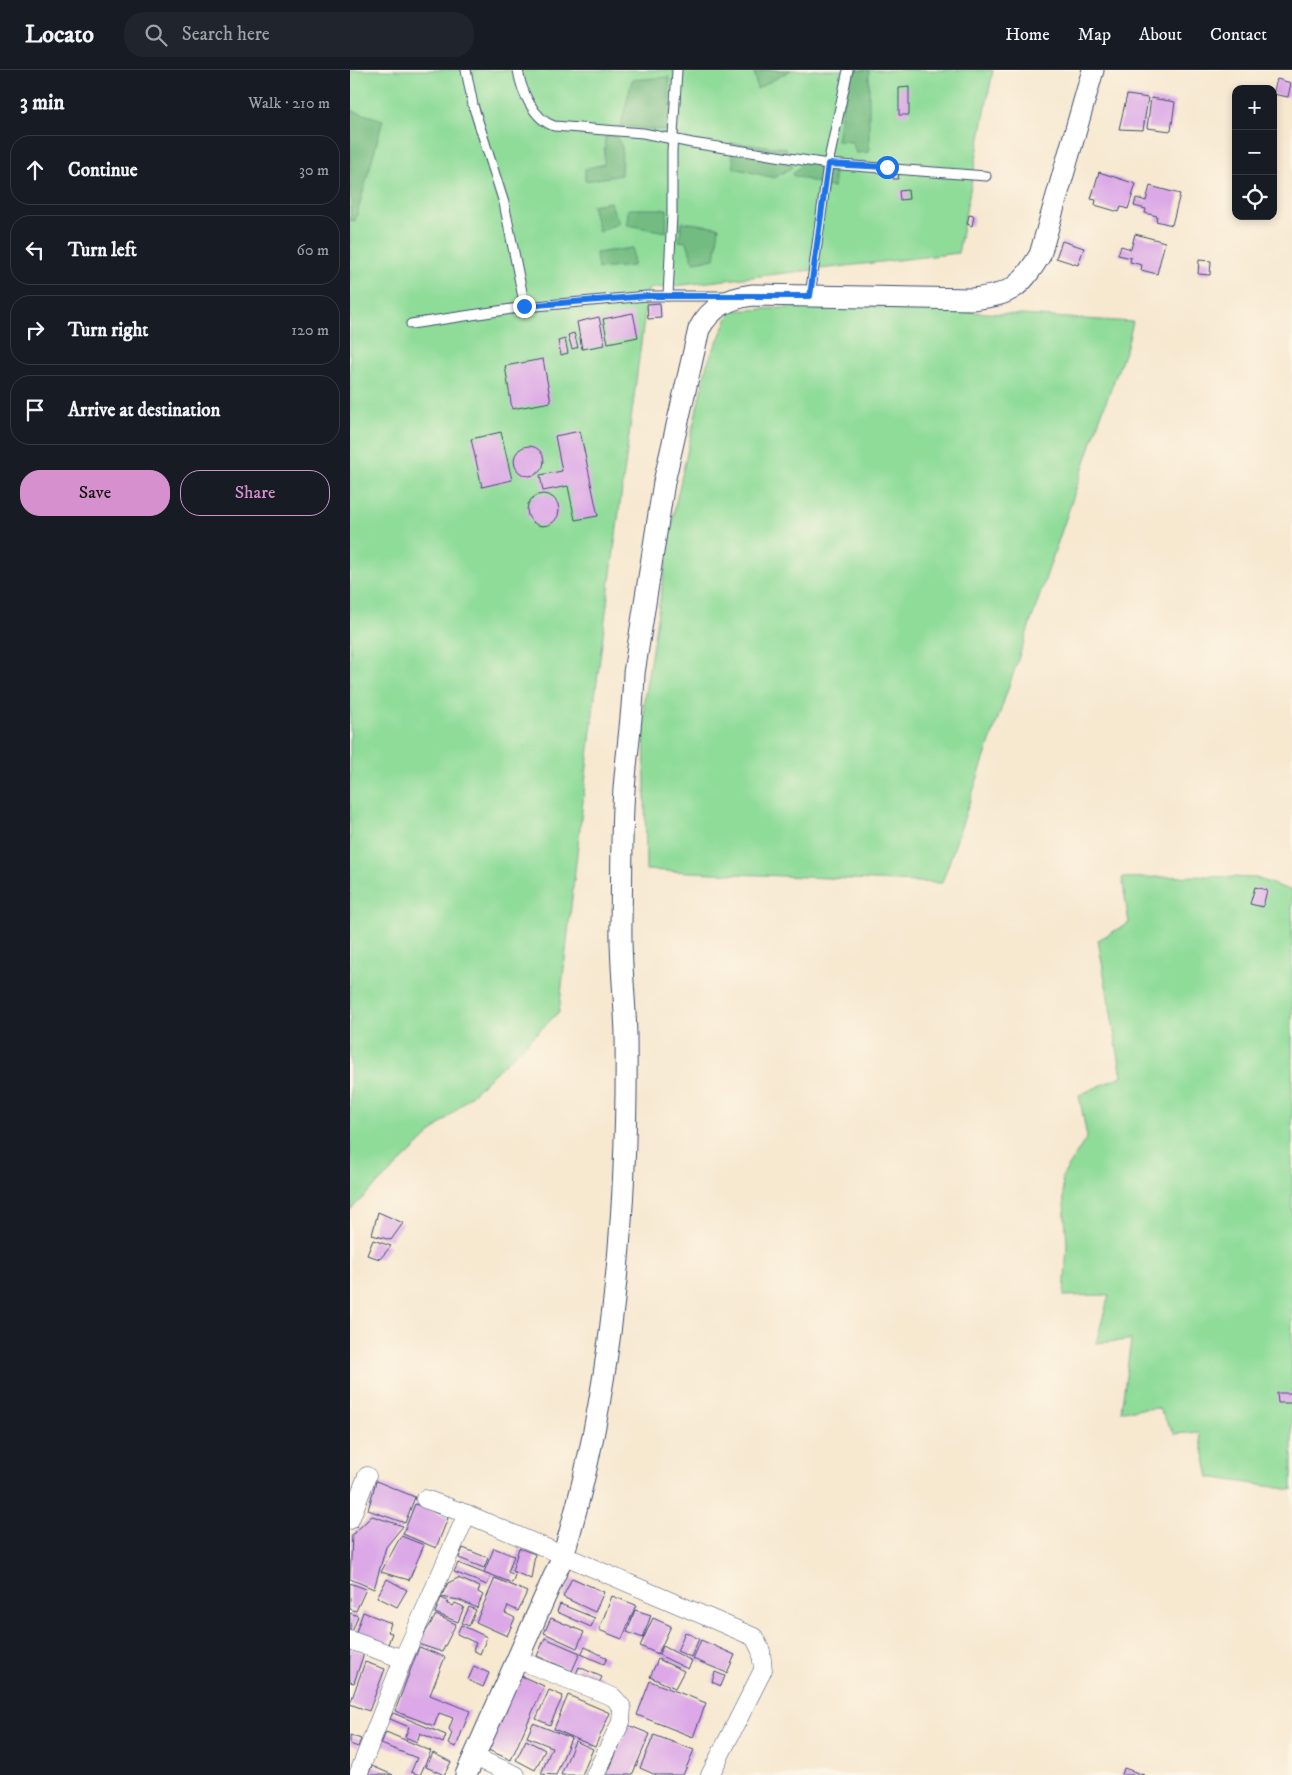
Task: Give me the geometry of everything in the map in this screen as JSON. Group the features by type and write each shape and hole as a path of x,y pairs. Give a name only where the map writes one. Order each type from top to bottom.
{"street":[{"path":"516,1775 470,1766 563,1556 574,1521 597,1416 617,1268 622,1210 626,1034 620,926 624,789 634,705 634,673 664,482 699,329 709,312 742,296 972,299 998,296 1012,289 1027,278 1040,255 1093,70"},
{"path":"350,1520 367,1476"},
{"path":"425,1499 467,1514 754,1637 761,1651 763,1670 710,1775"},
{"path":"358,1775 403,1660 467,1514"},
{"path":"350,1640 403,1660"},
{"path":"516,1659 613,1697 622,1707 621,1722 595,1775"}],"lane":[{"path":"466,70 473,105 504,203 524,306"},
{"path":"518,70 530,104 547,124 643,133 692,143 828,164 986,176"},
{"path":"668,296 672,214 672,138 677,70"},
{"path":"810,296 828,164 848,70"},
{"path":"411,324 524,306 668,296 742,296"}],"green space":[{"path":"350,70 993,70 958,253 648,289 594,704 559,1012 350,1210"},
{"path":"754,70 791,70 757,89"},
{"path":"848,70 869,70 869,152 856,153 852,142 837,141"},
{"path":"669,77 670,131 621,126 632,80"},
{"path":"350,110 383,120 355,221 350,220"},
{"path":"616,136 622,147 621,175 585,181 585,169 604,164 605,137"},
{"path":"731,143 786,148 792,167 774,178 734,168"},
{"path":"807,158 836,160 833,188 792,175"},
{"path":"610,202 619,223 599,232 592,205"},
{"path":"628,209 667,209 666,232 627,225"},
{"path":"682,222 719,227 715,259 693,262 687,242 679,241"},
{"path":"633,248 633,266 598,269 596,253"},
{"path":"845,304 1133,322 1127,346 1100,418 942,883 646,870 644,700 675,506 707,364 731,311"},
{"path":"1203,876 1256,878 1292,891 1292,1490 1209,1477 1199,1432 1175,1434 1158,1408 1121,1411 1131,1340 1096,1343 1109,1295 1064,1296 1067,1244 1062,1177 1087,1137 1079,1095 1122,1076 1098,940 1129,923 1122,878"}],"building":[{"path":"1277,79 1291,83 1288,97 1277,95 1277,85 1275,85"},
{"path":"909,87 909,115 899,115 899,88"},
{"path":"1127,95 1148,98 1143,130 1119,129"},
{"path":"1151,98 1175,102 1171,131 1147,128"},
{"path":"1099,172 1136,184 1128,209 1121,207 1119,212 1095,205 1096,200 1091,199"},
{"path":"893,174 899,174 898,179 893,179"},
{"path":"1150,186 1180,194 1172,225 1156,221 1157,216 1145,213 1146,209 1134,206 1136,198 1146,201"},
{"path":"908,190 909,199 900,200 899,191"},
{"path":"969,215 974,216 972,226 967,224"},
{"path":"1135,234 1165,242 1157,274 1141,270 1142,265 1130,262 1131,258 1118,255 1121,246 1131,249"},
{"path":"1062,241 1084,248 1078,265 1056,258"},
{"path":"1199,260 1211,261 1210,275 1198,274"},
{"path":"660,303 661,318 648,319 647,304"},
{"path":"633,313 638,337 608,343 603,319"},
{"path":"599,317 605,345 582,349 577,322"},
{"path":"574,333 578,347 572,349 568,335"},
{"path":"565,339 568,353 561,355 558,341"},
{"path":"543,359 551,402 512,409 505,366"},
{"path":"580,431 598,516 575,520 568,486 543,491 540,475 562,471 555,436"},
{"path":"501,432 512,480 482,487 471,439"},
{"path":"529,446 540,450 544,461 540,472 529,476 518,472 514,461 518,450"},
{"path":"543,494 549,495 554,499 558,504 558,516 554,521 549,525 543,526 537,525 532,521 528,516 527,510 528,504 532,499 537,495"},
{"path":"1255,887 1267,890 1263,907 1250,904"},
{"path":"378,1212 403,1223 391,1240 372,1235"},
{"path":"373,1240 391,1246 380,1259 367,1255"},
{"path":"1277,1393 1292,1393 1292,1403 1278,1403"},
{"path":"376,1481 415,1497 405,1523 368,1510"},
{"path":"415,1504 448,1518 436,1548 403,1534"},
{"path":"372,1516 403,1526 386,1547 374,1589 350,1579 352,1535"},
{"path":"401,1536 424,1545 409,1580 381,1572"},
{"path":"463,1548 488,1558 484,1568 459,1558"},
{"path":"494,1548 514,1556 508,1572 515,1575 512,1583 484,1572"},
{"path":"519,1548 535,1554 531,1579 512,1571"},
{"path":"458,1563 491,1576 487,1585 454,1572"},
{"path":"458,1578 480,1587 478,1592 483,1595 477,1608 459,1600 441,1597 448,1583"},
{"path":"495,1578 527,1592 518,1611 508,1606 505,1613 515,1618 507,1636 476,1622"},
{"path":"572,1578 604,1592 595,1612 563,1597"},
{"path":"387,1579 407,1590 397,1607 377,1597"},
{"path":"350,1583 366,1589 356,1611 350,1609"},
{"path":"612,1596 636,1605 622,1639 599,1630"},
{"path":"441,1598 448,1601 447,1604 453,1606 455,1603 464,1607 458,1622 435,1613"},
{"path":"560,1604 595,1618 591,1627 557,1612"},
{"path":"469,1607 476,1610 469,1626 462,1623"},
{"path":"635,1610 651,1615 643,1638 627,1632"},
{"path":"363,1612 391,1623 388,1632 392,1633 386,1650 354,1638"},
{"path":"350,1613 358,1616 350,1638"},
{"path":"436,1615 456,1624 442,1652 418,1644"},
{"path":"551,1618 584,1632 577,1648 544,1633"},
{"path":"653,1618 671,1626 658,1654 640,1646"},
{"path":"461,1625 487,1637 480,1654 473,1650 476,1643 457,1634"},
{"path":"685,1632 699,1639 691,1657 677,1651"},
{"path":"545,1638 580,1653 572,1671 537,1656"},
{"path":"701,1640 735,1655 727,1673 693,1659"},
{"path":"663,1646 692,1661 688,1669 659,1655"},
{"path":"419,1647 445,1657 430,1695 470,1711 456,1747 448,1744 452,1733 449,1729 453,1718 439,1713 434,1726 395,1711"},
{"path":"585,1647 607,1658 604,1664 581,1654"},
{"path":"350,1648 364,1653 354,1683 350,1682"},
{"path":"658,1659 684,1671 675,1688 650,1677"},
{"path":"365,1662 385,1669 369,1711 350,1704"},
{"path":"474,1666 489,1673 483,1687 468,1680"},
{"path":"579,1667 602,1677 599,1683 576,1674"},
{"path":"715,1672 725,1676 721,1686 712,1682"},
{"path":"519,1675 544,1686 511,1760 486,1749"},
{"path":"650,1681 706,1703 693,1737 637,1715"},
{"path":"549,1690 563,1696 550,1725 536,1719"},
{"path":"568,1695 610,1713 595,1747 554,1729"},
{"path":"393,1713 446,1735 443,1743 420,1733 417,1742 405,1737 409,1727 390,1719"},
{"path":"533,1723 571,1738 556,1775 541,1774 552,1747 527,1737"},
{"path":"628,1725 650,1734 632,1775 607,1775"},
{"path":"386,1732 431,1751 420,1775 411,1772 417,1758 381,1744"},
{"path":"350,1735 361,1739 358,1747 350,1744"},
{"path":"654,1735 694,1750 683,1775 656,1775 640,1768"},
{"path":"526,1740 545,1750 535,1770 516,1760"},
{"path":"575,1741 593,1749 582,1775 561,1775"},
{"path":"433,1753 451,1762 444,1775 426,1767"},
{"path":"372,1766 393,1775 368,1775"},
{"path":"1124,1768 1144,1775 1122,1775"}],"route":[{"path":"524,306 596,302 647,296 810,296 828,164 853,167 887,167"}]}
